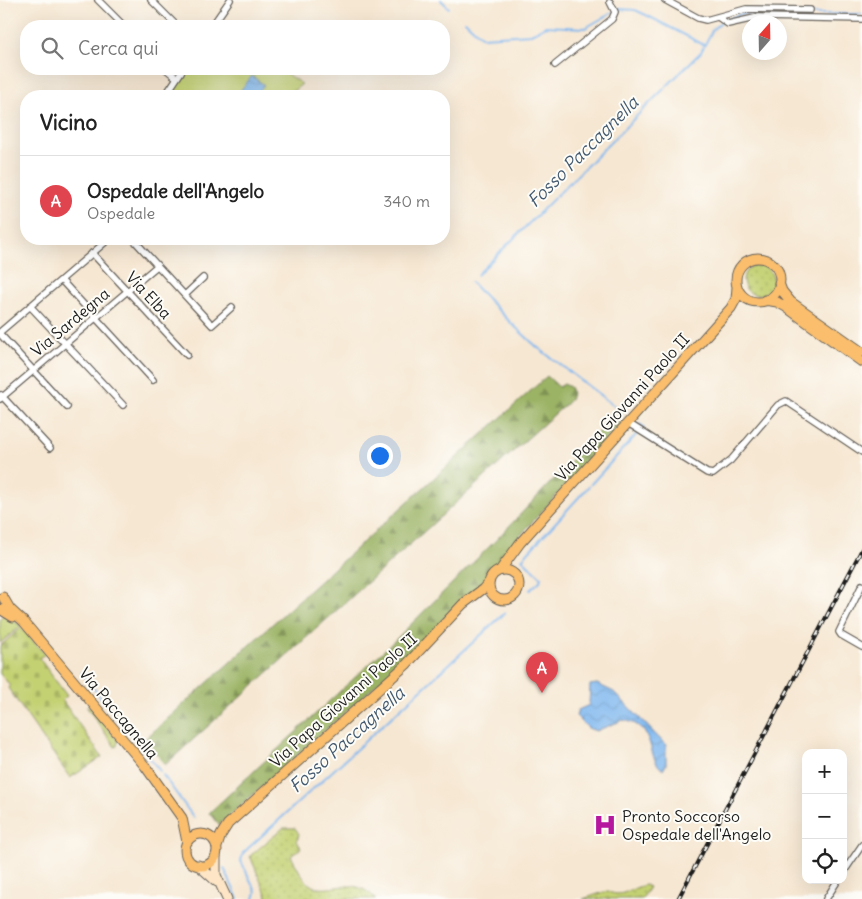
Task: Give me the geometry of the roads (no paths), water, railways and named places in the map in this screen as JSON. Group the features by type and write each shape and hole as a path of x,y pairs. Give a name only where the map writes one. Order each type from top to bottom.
{"main road":[{"path":"862,352 795,305 783,293 779,283 778,271 773,264 765,259 754,258 745,262 740,268 737,276 738,287 744,296 752,300 777,302 786,307 862,362"},
{"path":"766,300 775,293 779,283"},
{"name":"Via Papa Giovanni Paolo II","path":"501,570 516,548 731,308 736,299 738,287"},
{"name":"Via Papa Giovanni Paolo II","path":"731,308 752,300"},
{"path":"475,595 483,594 505,600 516,593 519,583 512,564 516,548"},
{"path":"494,596 489,589 489,582 493,573 507,570 514,573"},
{"name":"Via Papa Giovanni Paolo II","path":"216,852 221,835 228,824 406,665 462,604 489,582"},
{"name":"Via Paccagnella","path":"1,597 8,607 30,628 145,766 182,818 203,834"},
{"name":"Via Paccagnella","path":"0,609 30,628"},
{"name":"Via Paccagnella","path":"182,818 187,842"},
{"name":"Via Papa Giovanni Paolo II","path":"203,834 228,824"},
{"path":"220,886 187,857 185,849 187,842 193,836 203,834 213,839 216,852 214,870 227,899"},
{"path":"198,865 207,864 216,852"}],"street":[{"path":"98,0 118,20"},
{"path":"150,0 170,20"},
{"path":"216,20 230,0"},
{"path":"665,0 702,20 721,20 734,23 758,17 862,19"},
{"path":"555,65 612,19 611,4"},
{"path":"721,20 746,9 810,10"},
{"path":"173,75 177,78"},
{"path":"169,90 179,75"},
{"path":"67,406 0,333 102,245"},
{"path":"138,245 212,325 232,307"},
{"name":"Via Elba","path":"92,253 187,355"},
{"name":"Via Sardegna","path":"1,396 66,345 157,266"},
{"path":"184,295 203,278"},
{"path":"61,280 154,380"},
{"path":"30,306 123,405"},
{"path":"1,396 50,448"},
{"path":"628,423 707,473 713,474 731,460 778,405 786,401 862,452"},
{"path":"862,585 840,626 839,634 862,647"},
{"path":"847,867 862,845"},
{"path":"826,899 835,884"}],"water":[{"path":"252,76 264,85 260,90 241,90"},
{"path":"597,684 614,692 666,745 666,765 663,770 654,758 646,735 634,723 623,720 596,731 588,728 576,716 578,710 589,705 590,685"}],"waterway":[{"path":"441,0 449,8"},
{"path":"465,21 482,37 531,34 546,26 585,28 619,9 635,10 704,45"},
{"path":"726,20 741,14 862,14"},
{"name":"Fosso Paccagnella","path":"477,275 701,52 713,29 721,22"},
{"name":"Fosso Paccagnella","path":"471,282 537,347 622,412"},
{"name":"Fosso Paccagnella","path":"640,424 644,427 641,429"},
{"name":"Fosso Paccagnella","path":"530,590 540,581 541,577 522,559 637,434"},
{"name":"Fosso Paccagnella","path":"254,899 256,892 241,861 243,853 505,613"},
{"path":"81,672 106,704"},
{"path":"110,708 160,771"},
{"path":"163,775 194,818"},
{"path":"224,868 238,899"}],"railway":[{"path":"678,899 862,549"}],"place":[{"name":"Ospedale dell'Angelo","path":"542,693"},
{"name":"Pronto Soccorso Ospedale dell'Angelo","path":"605,825"}]}
